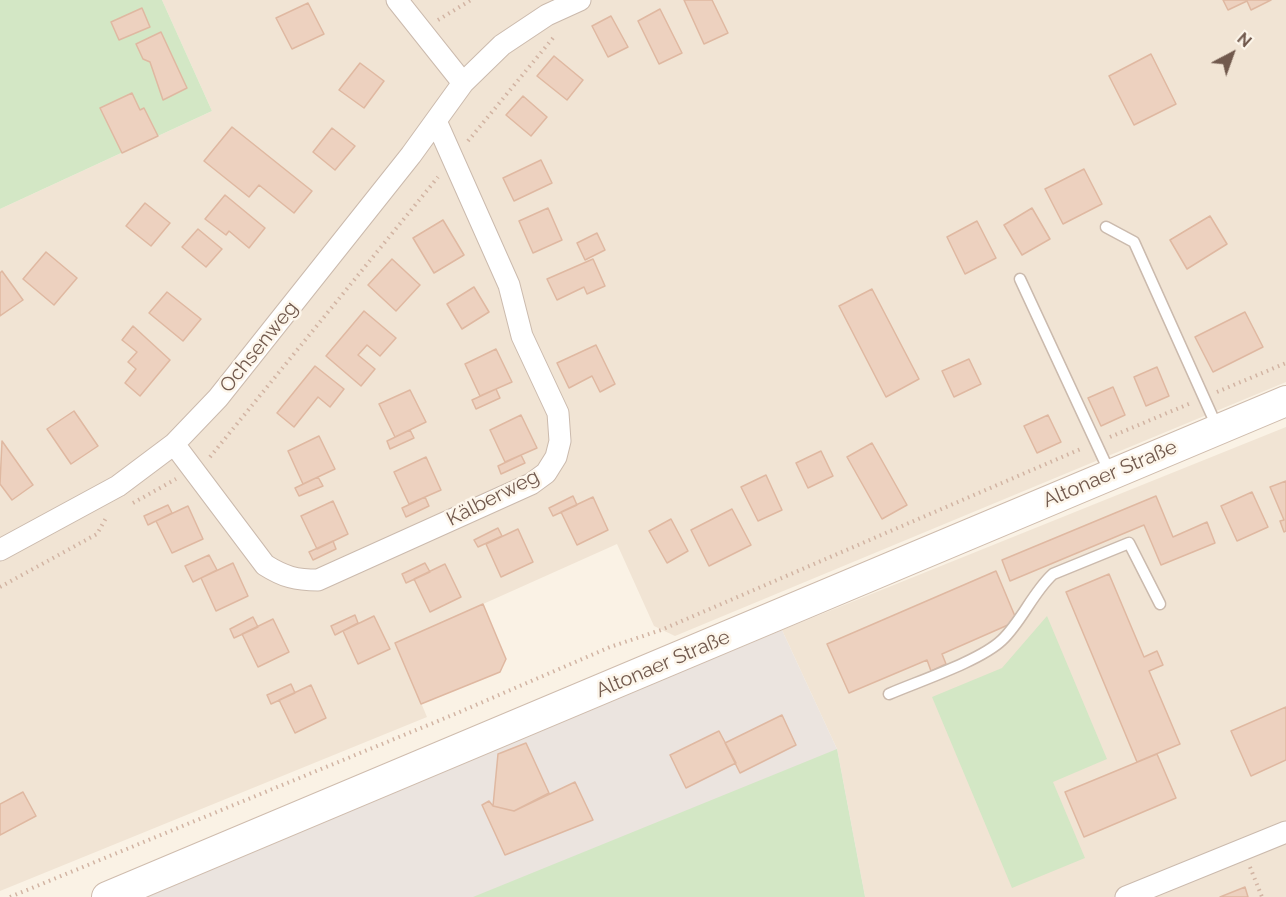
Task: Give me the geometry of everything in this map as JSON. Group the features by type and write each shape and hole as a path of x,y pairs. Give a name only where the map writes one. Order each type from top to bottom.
{"main road":[{"name":"Altonaer Straße","path":"107,897 1286,401"}],"street":[{"path":"397,0 463,83"},
{"name":"Ochsenweg","path":"0,550 118,486 174,444 218,398 436,121 463,83 502,45 547,15 579,0"},
{"name":"Kälberweg","path":"174,444 265,565 283,577 297,580 318,580 531,484 546,473 556,457 560,441 558,413 522,336 509,285 436,121"},
{"path":"1126,897 1286,832"}],"lane":[{"path":"1106,227 1134,242 1218,430"},
{"path":"1020,279 1110,474"},
{"path":"889,694 992,649 1016,626 1053,574 1129,543 1160,604"}],"path":[{"path":"421,32 471,0"},
{"path":"10,897 455,714 610,647 662,630 1286,363"},
{"path":"1243,849 1262,897"}],"shaded area":[{"path":"162,0 1286,0 1286,382 675,636 654,626 617,544 396,643 427,717 0,891 0,209 212,111"},
{"path":"1286,427 1286,897 865,897 837,749 782,630"},
{"path":"782,630 837,749 865,897 141,897"}],"green space":[{"path":"0,0 162,0 212,111 0,209"},
{"path":"1047,616 1107,759 1053,782 1085,858 1012,888 932,697 1002,668"},
{"path":"837,749 865,897 473,897"}],"building":[{"path":"684,0 712,0 728,33 704,44"},
{"path":"1223,0 1271,0 1251,10 1247,1 1228,10"},
{"path":"308,3 324,34 292,49 276,18"},
{"path":"142,8 150,27 119,40 111,22"},
{"path":"660,9 682,53 659,64 638,21"},
{"path":"611,16 628,47 608,57 592,26"},
{"path":"161,32 187,88 163,100 150,62 143,59 136,44"},
{"path":"1151,54 1176,104 1134,125 1109,76"},
{"path":"554,56 583,80 567,100 537,76"},
{"path":"360,63 384,81 364,108 339,90"},
{"path":"132,93 140,110 144,108 158,136 122,153 100,108"},
{"path":"523,96 547,117 531,136 506,115"},
{"path":"232,127 312,191 294,213 259,185 249,197 204,161"},
{"path":"332,128 355,146 335,170 313,152"},
{"path":"541,160 552,183 514,201 503,178"},
{"path":"1084,169 1102,204 1063,224 1045,189"},
{"path":"225,195 265,228 249,248 229,231 226,235 205,219"},
{"path":"145,203 170,223 151,246 126,226"},
{"path":"548,208 562,240 533,253 519,221"},
{"path":"1032,208 1050,239 1022,255 1004,225"},
{"path":"1210,216 1227,244 1187,269 1170,240"},
{"path":"443,220 464,255 434,273 413,238"},
{"path":"977,221 996,258 965,274 947,237"},
{"path":"198,229 222,249 206,267 182,247"},
{"path":"597,233 605,250 585,260 577,243"},
{"path":"46,252 77,278 54,305 23,279"},
{"path":"392,259 420,285 396,311 368,285"},
{"path":"593,259 605,286 587,294 584,287 557,300 547,279"},
{"path":"2,271 23,300 0,316 0,273"},
{"path":"474,287 489,312 462,329 447,304"},
{"path":"872,289 919,379 886,397 839,306"},
{"path":"167,292 201,319 183,341 149,313"},
{"path":"364,311 396,338 380,356 367,345 358,355 375,369 361,386 326,356"},
{"path":"1245,312 1263,347 1213,372 1195,337"},
{"path":"133,326 170,360 140,396 125,383 136,369 128,362 137,352 122,340"},
{"path":"596,345 615,384 600,392 592,376 569,388 557,363"},
{"path":"496,349 512,382 480,396 465,364"},
{"path":"969,359 981,384 954,397 942,371"},
{"path":"315,366 344,389 330,407 318,397 294,427 277,413"},
{"path":"1157,367 1169,396 1146,406 1134,377"},
{"path":"1113,387 1125,415 1101,426 1088,398"},
{"path":"496,389 500,398 476,409 472,400"},
{"path":"410,390 426,422 395,437 379,404"},
{"path":"74,411 98,446 71,464 47,429"},
{"path":"521,415 537,448 505,462 490,430"},
{"path":"1048,415 1061,442 1037,453 1024,426"},
{"path":"410,430 414,438 390,449 387,441"},
{"path":"319,436 335,469 303,484 288,451"},
{"path":"2,441 33,485 12,500 0,484"},
{"path":"872,443 907,505 882,519 847,457"},
{"path":"821,451 833,476 808,488 796,463"},
{"path":"521,455 525,463 501,474 498,466"},
{"path":"426,457 441,490 409,504 394,472"},
{"path":"766,475 782,510 758,521 741,487"},
{"path":"318,477 323,486 299,496 295,488"},
{"path":"1286,481 1286,531 1284,532 1280,521 1284,520 1270,487"},
{"path":"1252,492 1268,527 1237,541 1221,506"},
{"path":"573,496 577,505 553,516 549,508"},
{"path":"1156,496 1173,537 1207,522 1215,543 1161,565 1144,525 1010,581 1002,560"},
{"path":"425,497 429,506 406,517 402,508"},
{"path":"593,497 608,530 577,545 561,512"},
{"path":"333,501 348,534 317,549 301,516"},
{"path":"168,505 172,513 148,525 144,516"},
{"path":"188,506 203,539 172,553 156,521"},
{"path":"732,509 751,545 709,566 691,530"},
{"path":"671,519 688,551 667,563 649,531"},
{"path":"498,528 502,536 478,547 474,540"},
{"path":"518,529 533,562 501,577 486,544"},
{"path":"333,541 336,549 313,560 309,552"},
{"path":"209,555 217,570 193,582 185,566"},
{"path":"233,563 248,596 216,611 201,578"},
{"path":"425,563 430,572 406,583 402,574"},
{"path":"445,564 461,597 430,612 414,579"},
{"path":"996,571 1017,621 942,654 946,664 931,671 927,660 849,693 827,644"},
{"path":"1109,574 1144,657 1157,651 1163,665 1149,671 1180,744 1137,762 1066,592"},
{"path":"483,604 506,659 500,672 421,704 395,643"},
{"path":"355,615 358,623 335,635 331,626"},
{"path":"374,616 390,649 358,664 343,631"},
{"path":"253,617 258,627 234,638 230,629"},
{"path":"273,619 289,652 258,667 242,634"},
{"path":"291,684 295,693 271,704 267,695"},
{"path":"311,685 326,718 295,733 279,700"},
{"path":"1286,707 1286,760 1251,776 1231,731"},
{"path":"782,715 796,745 740,773 725,743"},
{"path":"719,731 736,763 686,788 670,755"},
{"path":"526,743 549,793 514,811 493,806 498,754"},
{"path":"1157,754 1176,798 1084,837 1065,792"},
{"path":"575,782 593,820 505,855 482,805 489,801 493,806 514,811"},
{"path":"23,792 36,816 0,835 0,804"},
{"path":"1245,887 1248,897 1220,897"}]}
